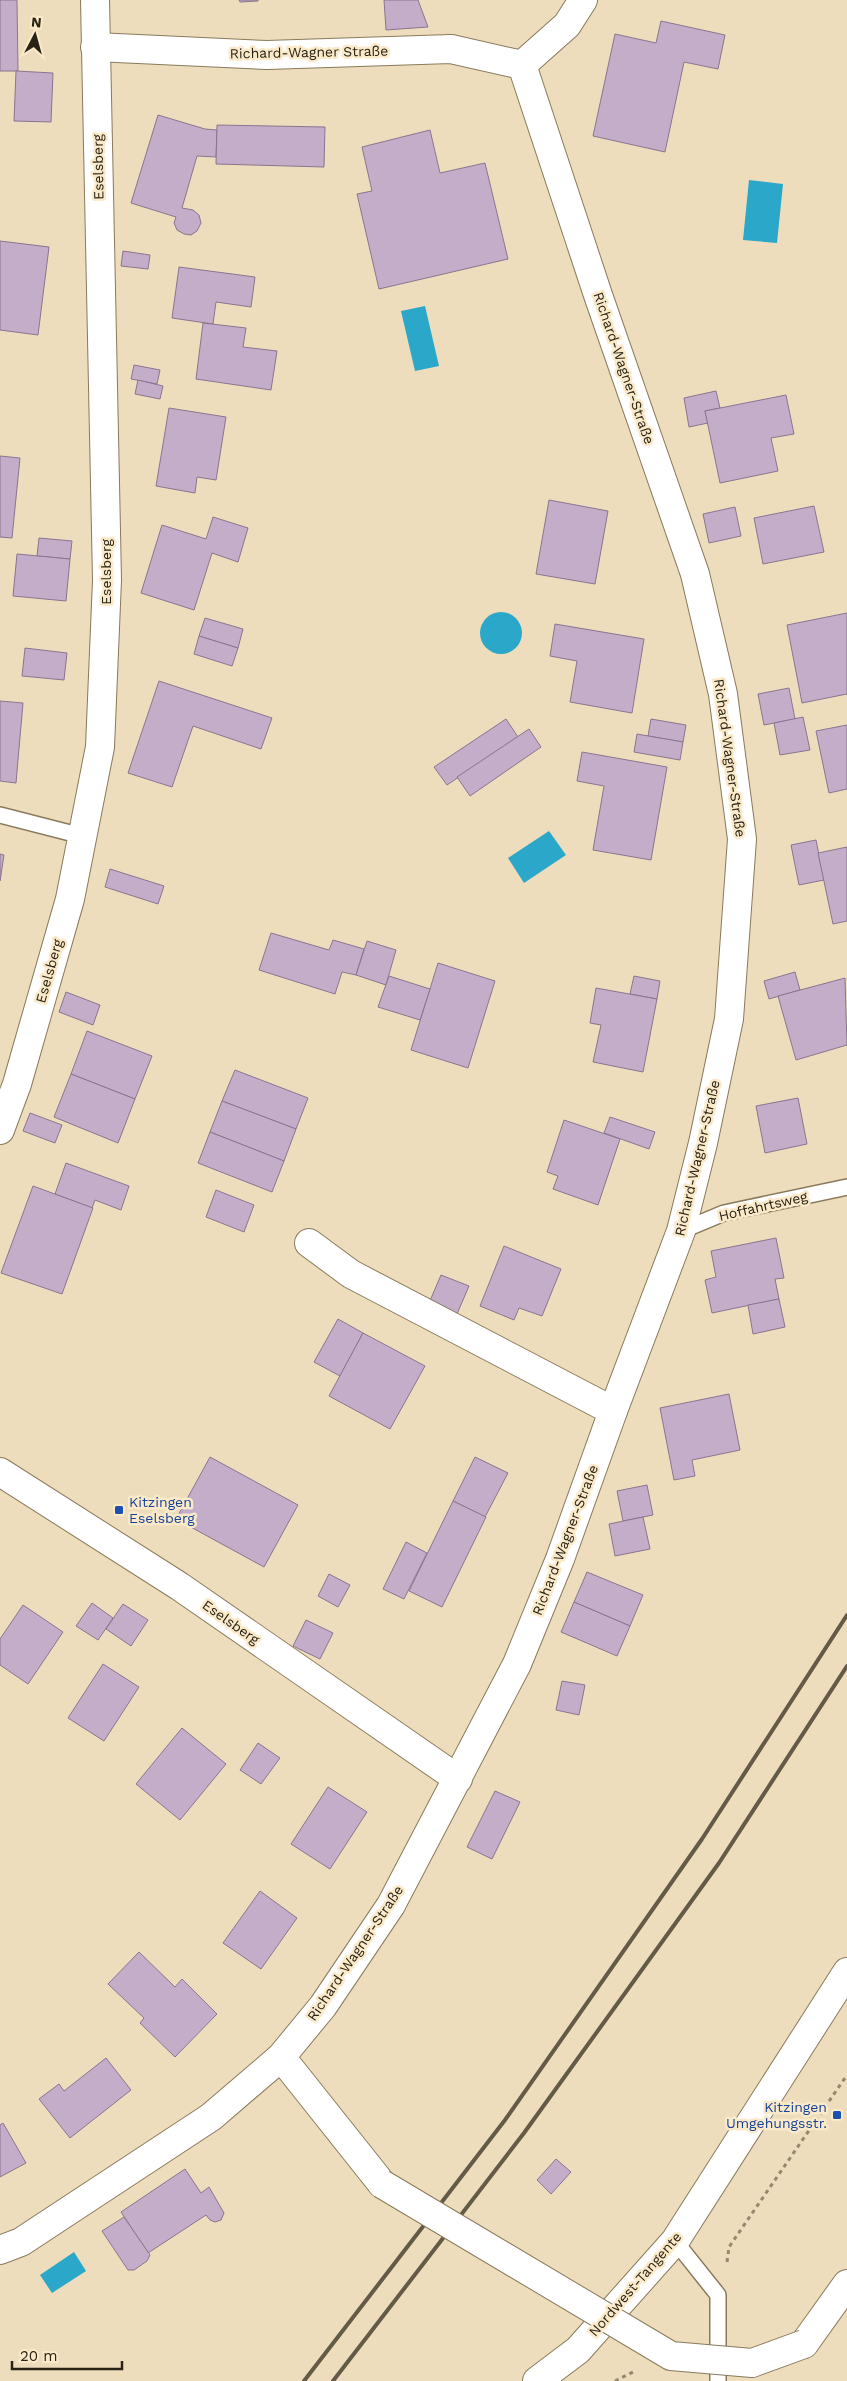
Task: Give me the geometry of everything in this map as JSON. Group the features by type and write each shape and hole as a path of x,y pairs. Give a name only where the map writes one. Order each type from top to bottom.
{"street":[{"name":"Eselsberg","path":"0,1130 17,1084 70,899 100,746 107,580 94,0"},
{"path":"522,65 567,25 583,0"},
{"name":"Richard-Wagner Straße","path":"95,47 267,55 451,50 522,65"},
{"name":"Richard-Wagner-Straße","path":"0,2250 21,2242 211,2117 280,2057 323,2006 391,1905 458,1779 520,1655 560,1559 613,1411 682,1231 729,1019 742,839 723,694 695,574 598,295 522,65"},
{"path":"309,1243 351,1274 613,1411"},
{"name":"Eselsberg","path":"0,1472 179,1586 458,1779"},
{"name":"Nordwest-Tangente","path":"537,2381 578,2350 675,2240 847,1972"},
{"path":"280,2057 382,2184 670,2356 752,2363 804,2344 847,2284"}],"lane":[{"path":"0,815 82,836"},
{"name":"Hoffahrtsweg","path":"682,1231 724,1213 847,1187"},
{"path":"675,2240 718,2295 718,2381"}],"path":[{"path":"718,2295 725,2277 729,2247 847,2074"},
{"path":"824,2108 837,2115"},
{"path":"615,2381 634,2372"}],"water":[{"path":"749,180 783,184 777,243 743,240"},
{"path":"425,306 439,366 415,371 401,311"},
{"path":"505,612 513,615 519,621 522,633 519,645 513,651 497,654 489,651 483,645 480,629 483,621 489,615"},
{"path":"549,831 566,855 524,883 508,858"},
{"path":"74,2252 86,2271 52,2293 40,2275"}],"building":[{"path":"0,0 17,0 18,71 0,71"},
{"path":"239,0 258,0 258,1 240,2"},
{"path":"384,0 418,0 428,27 386,30"},
{"path":"661,21 725,35 718,69 684,62 665,152 593,136 615,34 656,43"},
{"path":"16,71 53,73 51,122 14,121"},
{"path":"158,115 205,129 217,130 216,157 197,156 182,208 193,210 199,215 201,223 197,231 191,235 177,230 174,223 176,217 131,203"},
{"path":"217,125 325,127 324,167 216,164"},
{"path":"430,130 440,173 485,163 508,259 379,289 357,194 372,191 362,147"},
{"path":"0,241 49,247 38,335 0,330"},
{"path":"123,251 150,255 148,269 121,266"},
{"path":"179,267 255,277 251,307 216,302 213,324 172,318"},
{"path":"203,323 246,328 243,347 277,351 271,390 196,379"},
{"path":"134,365 160,370 157,384 131,379"},
{"path":"138,380 163,386 160,399 135,394"},
{"path":"716,391 720,408 705,411 708,423 689,427 684,398"},
{"path":"786,395 794,434 771,438 778,471 720,483 705,411"},
{"path":"169,408 226,417 216,480 197,477 195,493 156,486"},
{"path":"0,456 20,458 12,538 0,537"},
{"path":"549,500 608,511 595,584 536,574"},
{"path":"814,506 824,552 763,564 754,518"},
{"path":"735,507 741,536 709,543 703,514"},
{"path":"213,517 248,528 238,562 212,553 194,610 141,593 162,525 206,539"},
{"path":"39,538 72,541 70,559 37,556"},
{"path":"17,554 70,559 66,601 13,596"},
{"path":"847,613 847,694 802,703 787,625"},
{"path":"205,618 243,629 238,648 199,636"},
{"path":"555,624 644,639 632,713 570,702 577,661 550,656"},
{"path":"199,636 238,648 232,666 194,654"},
{"path":"25,648 67,653 64,680 22,676"},
{"path":"159,681 272,718 261,749 193,726 172,787 128,773"},
{"path":"789,688 795,719 764,725 758,694"},
{"path":"0,701 23,703 16,783 0,781"},
{"path":"803,717 810,750 780,755 774,723"},
{"path":"506,719 518,737 447,785 434,767"},
{"path":"651,719 686,725 683,742 648,736"},
{"path":"847,725 847,789 829,793 816,731"},
{"path":"529,729 541,747 470,796 457,777"},
{"path":"637,734 683,742 680,760 634,752"},
{"path":"582,752 667,767 651,860 593,850 604,786 577,781"},
{"path":"816,840 824,880 799,885 791,845"},
{"path":"847,847 847,921 833,924 818,853"},
{"path":"0,854 4,855 0,881"},
{"path":"110,869 164,886 158,904 105,887"},
{"path":"271,933 329,950 333,940 364,949 356,975 342,972 335,994 259,970"},
{"path":"367,941 396,950 386,985 356,975"},
{"path":"438,963 495,981 468,1068 411,1050"},
{"path":"795,972 800,990 769,999 764,981"},
{"path":"389,976 430,989 420,1020 378,1007"},
{"path":"634,976 660,981 657,999 630,994"},
{"path":"845,978 847,1045 796,1060 778,996"},
{"path":"596,988 657,999 643,1072 593,1062 601,1025 590,1023"},
{"path":"66,992 100,1005 93,1025 59,1012"},
{"path":"87,1031 152,1056 135,1099 71,1074"},
{"path":"235,1070 308,1098 296,1129 222,1101"},
{"path":"71,1074 135,1099 118,1143 54,1117"},
{"path":"798,1098 807,1144 765,1153 756,1106"},
{"path":"222,1101 296,1129 284,1161 210,1132"},
{"path":"30,1113 62,1125 55,1143 23,1131"},
{"path":"610,1117 655,1132 649,1149 604,1133"},
{"path":"564,1120 620,1139 598,1205 553,1189 558,1176 547,1172"},
{"path":"210,1132 284,1161 272,1192 198,1163"},
{"path":"66,1163 129,1186 121,1210 95,1200 92,1208 55,1194"},
{"path":"33,1186 93,1208 62,1294 1,1273"},
{"path":"216,1190 254,1205 244,1232 206,1217"},
{"path":"776,1238 784,1278 775,1279 779,1299 712,1313 705,1280 716,1277 711,1251"},
{"path":"504,1246 561,1269 542,1316 519,1308 514,1320 480,1306"},
{"path":"441,1275 469,1286 457,1314 429,1303"},
{"path":"779,1299 785,1327 753,1334 748,1305"},
{"path":"338,1319 363,1333 340,1376 314,1362"},
{"path":"363,1333 425,1366 390,1429 329,1396"},
{"path":"729,1394 740,1450 692,1460 695,1476 674,1480 660,1408"},
{"path":"210,1457 298,1505 264,1567 176,1519"},
{"path":"475,1457 508,1473 485,1517 453,1501"},
{"path":"647,1485 653,1515 623,1521 617,1491"},
{"path":"453,1501 486,1517 442,1607 409,1591"},
{"path":"643,1517 650,1549 615,1556 609,1524"},
{"path":"406,1542 427,1553 404,1599 383,1589"},
{"path":"587,1572 643,1595 630,1626 574,1602"},
{"path":"329,1574 350,1585 338,1607 318,1596"},
{"path":"574,1602 630,1626 617,1656 561,1632"},
{"path":"92,1603 113,1618 98,1640 76,1626"},
{"path":"123,1604 148,1620 131,1646 106,1629"},
{"path":"23,1605 63,1632 28,1684 0,1665 0,1639"},
{"path":"306,1620 333,1633 320,1659 293,1646"},
{"path":"103,1664 139,1687 104,1741 68,1718"},
{"path":"562,1681 585,1685 579,1715 556,1710"},
{"path":"182,1728 226,1764 180,1820 136,1784"},
{"path":"258,1743 280,1758 261,1784 240,1770"},
{"path":"328,1787 367,1812 330,1869 291,1844"},
{"path":"495,1791 520,1802 492,1859 467,1847"},
{"path":"260,1891 297,1918 261,1969 223,1943"},
{"path":"139,1952 175,1987 182,1979 217,2014 175,2057 140,2023 144,2018 108,1984"},
{"path":"106,2058 131,2090 70,2138 39,2099 59,2084 64,2091"},
{"path":"3,2123 26,2163 0,2177 0,2125"},
{"path":"556,2159 571,2172 551,2194 537,2180"},
{"path":"185,2169 201,2193 209,2187 224,2213 221,2220 215,2222 206,2215 148,2253 121,2212"},
{"path":"124,2217 150,2255 147,2261 134,2270 128,2270 102,2231"}],"railway":[{"path":"304,2381 505,2120 702,1839 847,1615"},
{"path":"333,2381 524,2133 719,1863 847,1666"}],"place":[{"name":"Kitzingen Eselsberg","path":"119,1510"},
{"name":"Kitzingen Umgehungsstr.","path":"837,2115"}]}
